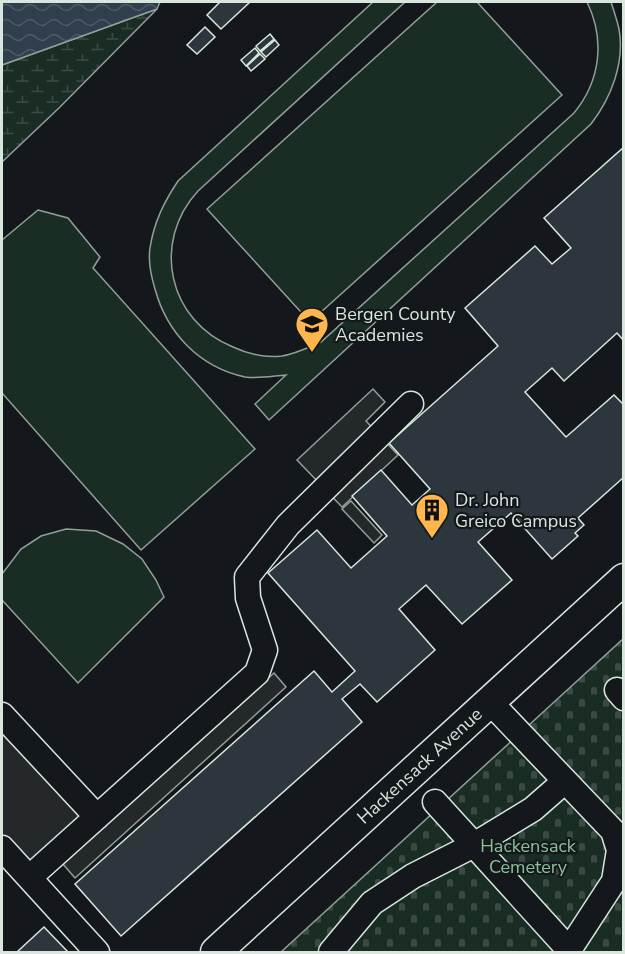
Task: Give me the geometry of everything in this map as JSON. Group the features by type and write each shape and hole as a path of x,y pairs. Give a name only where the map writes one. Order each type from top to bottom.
{"main road":[{"name":"Hackensack Avenue","path":"216,952 624,579"}],"street":[{"path":"30,877 257,673 266,650 248,598 247,577 288,525 411,404"},
{"path":"435,802 570,951 614,880 620,838 489,701"},
{"path":"2,715 97,817"},
{"path":"331,952 372,903 412,876 474,845 533,809 565,780"},
{"path":"2,848 97,952"}],"green space":[{"path":"373,2 405,2 198,191 183,211 174,233 171,256 174,278 181,300 194,319 211,335 233,347 263,356 282,356 321,342 574,113 590,87 597,59 596,30 587,2 611,2 619,29 620,42 615,80 605,103 591,124 269,420 255,404 286,375 245,377 213,365 187,346 168,320 155,289 149,253 154,230 160,213 178,181"},
{"path":"437,2 477,2 562,95 310,322 207,209"},
{"path":"157,9 60,107 2,162 2,65"},
{"path":"38,210 68,218 100,257 93,268 255,449 141,550 2,393 2,240"},
{"path":"66,529 96,531 123,544 142,559 164,597 78,683 2,600 2,574 21,549 41,536"},
{"name":"Hackensack Cemetery","path":"623,639 623,952 281,952"}],"shaded area":[{"path":"373,389 385,402 366,421 398,455 342,507 297,460"},
{"path":"351,501 382,535 374,543 342,509"},
{"path":"274,673 286,687 75,878 63,864"},
{"path":"2,712 97,817 30,877 2,848"}],"water":[{"path":"2,2 160,2 157,9 2,65"}],"building":[{"path":"220,2 250,2 221,29 207,15"},
{"path":"205,27 215,37 197,54 187,45"},
{"path":"270,34 274,39 260,51 256,46"},
{"path":"275,40 279,45 266,57 261,52"},
{"path":"255,48 259,53 246,66 241,60"},
{"path":"260,54 265,59 251,71 247,66"},
{"name":"Dr. John Greico Campus","path":"624,147 624,341 617,333 564,381 552,368 525,392 566,437 614,395 624,405 624,477 578,518 584,525 575,533 578,536 552,559 511,513 478,542 512,580 462,624 426,585 399,609 435,650 377,702 360,684 342,699 362,722 121,936 75,884 314,671 332,692 355,671 268,573 317,530 351,568 387,536 352,496 381,470 412,505 430,489 389,443 498,346 465,308 535,246 552,264 571,248 544,218"},
{"path":"44,927 68,952 17,952"}],"place":[{"name":"Bergen County Academies","path":"312,353"},
{"name":"Dr. John Greico Campus","path":"432,539"}]}
